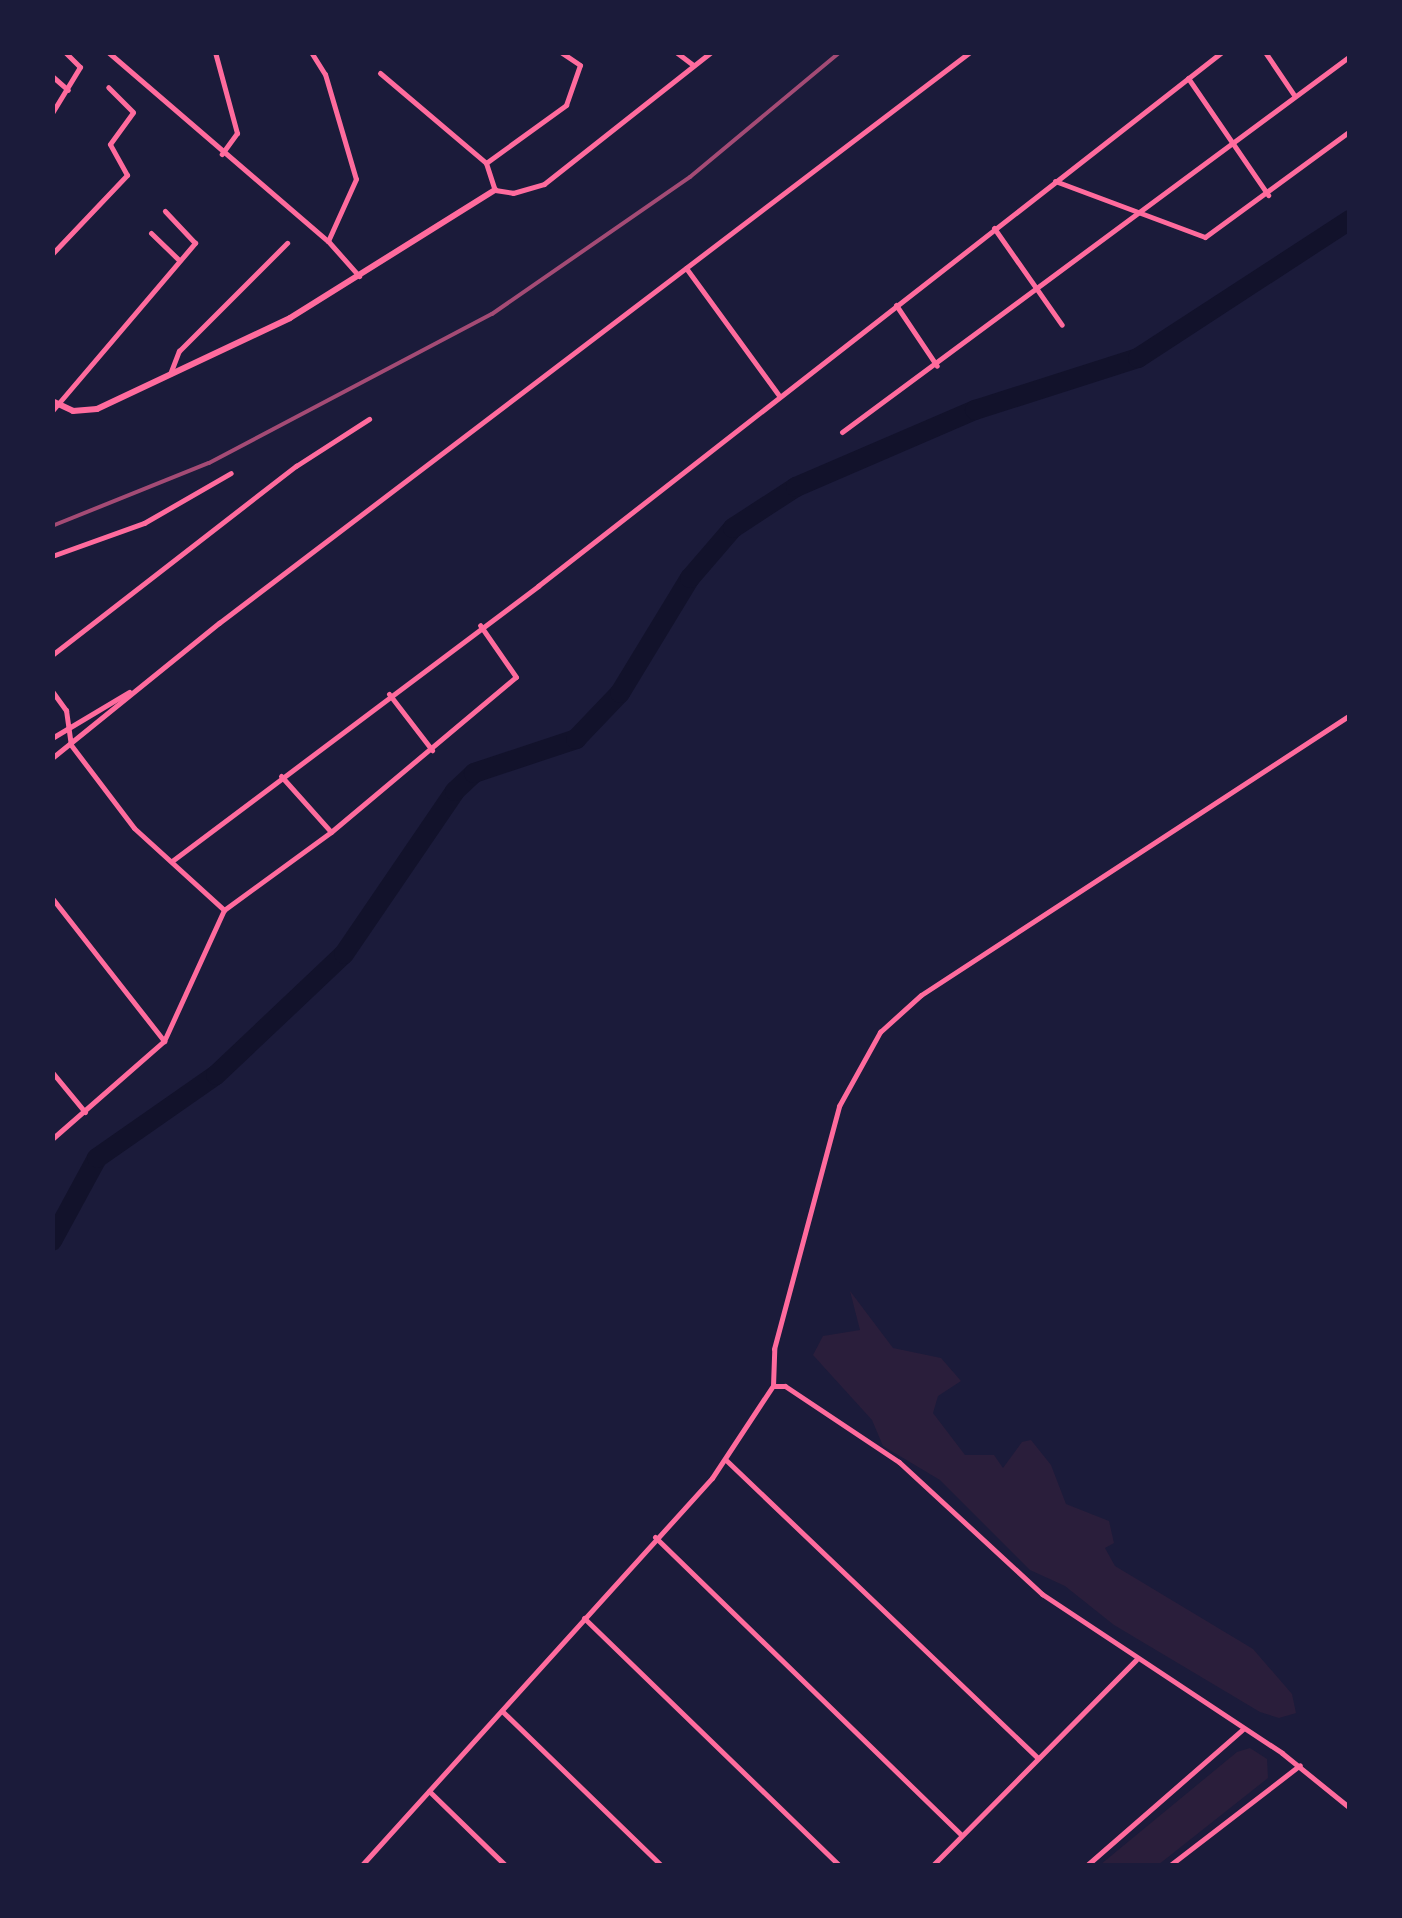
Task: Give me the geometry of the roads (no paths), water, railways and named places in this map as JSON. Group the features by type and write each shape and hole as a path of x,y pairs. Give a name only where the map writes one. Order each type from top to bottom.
{"street":[{"path":"52,113 80,67 66,52"},
{"path":"108,52 222,154 328,241 359,276"},
{"path":"215,52 237,133 222,154"},
{"path":"310,52 324,74 356,180 328,241"},
{"path":"486,163 566,106 580,64 561,52"},
{"path":"676,52 694,65"},
{"path":"165,211 195,243 54,405 72,411 96,409 290,318 496,190 513,193 544,184 711,52"},
{"path":"52,758 136,688 970,52"},
{"path":"172,861 480,624 538,586 1222,52"},
{"path":"1265,52 1294,95"},
{"path":"842,432 937,366 1231,140 1350,56"},
{"path":"380,73 486,163 496,190"},
{"path":"52,76 68,90"},
{"path":"1188,78 1268,195"},
{"path":"52,254 127,174 110,144 134,112 108,86"},
{"path":"1055,181 1205,237 1268,195 1350,131"},
{"path":"994,228 1062,325"},
{"path":"151,233 179,260"},
{"path":"170,374 179,351 286,243"},
{"path":"686,268 779,395"},
{"path":"896,305 937,366"},
{"path":"52,654 296,466 369,419"},
{"path":"52,556 144,522 231,473"},
{"path":"52,1139 164,1041 224,910 331,832 509,684 517,673 480,624"},
{"path":"52,738 136,688"},
{"path":"52,691 66,710 71,745 145,840 224,910"},
{"path":"389,694 432,750"},
{"path":"361,1866 726,1461 773,1386 774,1349 839,1106 880,1032 921,995 1350,715"},
{"path":"281,776 331,832"},
{"path":"52,898 164,1041"},
{"path":"52,1072 85,1112"},
{"path":"773,1386 785,1386 899,1462 1042,1594 1136,1660 1300,1765 1350,1808"},
{"path":"726,1461 1037,1758"},
{"path":"655,1538 960,1834"},
{"path":"584,1618 840,1866"},
{"path":"932,1866 1136,1660"},
{"path":"501,1710 662,1866"},
{"path":"1086,1866 1243,1730"},
{"path":"1169,1866 1300,1765"},
{"path":"428,1790 506,1866"}],"waterway":[{"path":"52,1241 97,1158 216,1075 344,954 455,791 474,773 576,739 620,693 690,578 733,528 796,487 975,410 1138,358 1350,220"}],"railway":[{"path":"52,526 209,463 492,314 690,177 840,52"}]}
